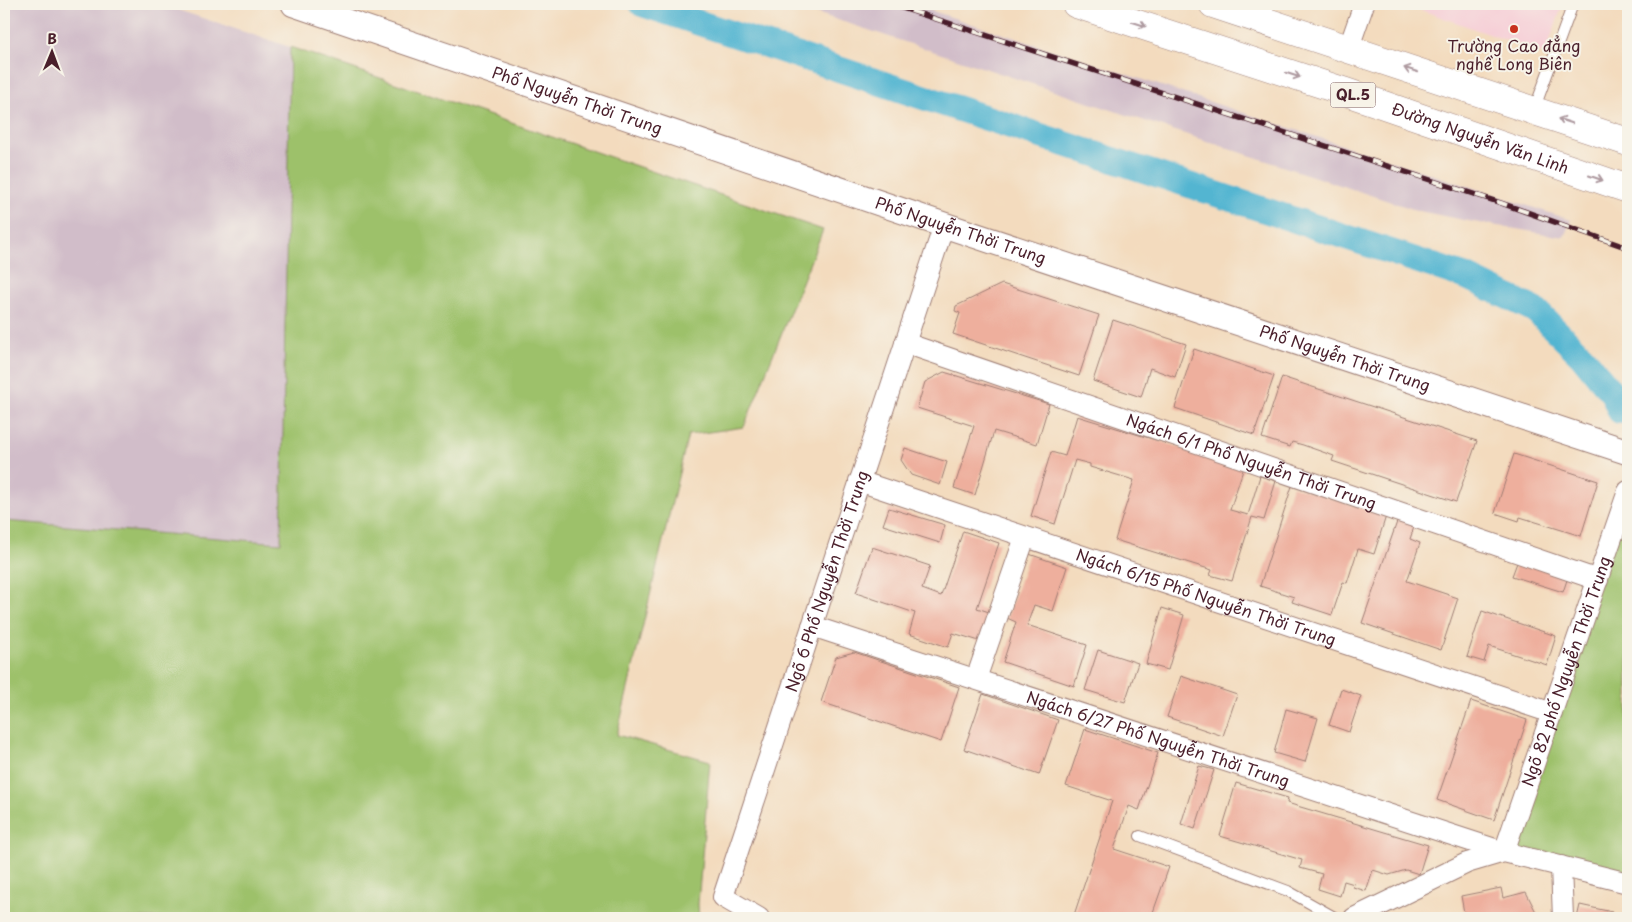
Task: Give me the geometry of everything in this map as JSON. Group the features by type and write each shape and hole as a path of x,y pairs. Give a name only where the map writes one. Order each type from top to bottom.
{"highway":[{"name":"Đường Nguyễn Văn Linh","path":"1076,4 1356,96 1628,189"},
{"name":"QL.5","path":"1213,4 1628,142"}],"street":[{"name":"Phố Nguyễn Thời Trung","path":"294,4 944,225 1628,452"},
{"path":"1348,50 1364,4"},
{"name":"Ngõ 6 Phố Nguyễn Thời Trung","path":"759,918 723,897 944,225"},
{"name":"Ngách 6/1 Phố Nguyễn Thời Trung","path":"905,343 1598,580"},
{"name":"Ngách 6/15 Phố Nguyễn Thời Trung","path":"860,481 1552,713"},
{"name":"Ngõ 82 phố Nguyễn Thời Trung","path":"1504,852 1628,491"},
{"path":"976,679 1025,537"},
{"name":"Ngách 6/27 Phố Nguyễn Thời Trung","path":"812,626 1504,852 1628,883"},
{"path":"1359,917 1467,863 1504,852"},
{"path":"1561,866 1563,918"}],"lane":[{"path":"1534,111 1573,4"},
{"path":"1140,836 1288,892 1336,918"}],"shaded area":[{"path":"4,4 160,4 290,47 281,543 4,521"},
{"path":"789,4 911,4 1571,220 1564,237 1419,211"},
{"name":"Trường Cao đẳng nghề Long Biên","path":"1404,4 1563,4 1545,54"}],"green space":[{"path":"290,47 823,230 744,427 688,435 617,735 710,761 698,904 699,918 4,918 4,521 281,543"},
{"path":"1628,491 1628,883 1504,852"}],"building":[{"path":"1002,284 1099,315 1079,376 953,334 960,313 955,311 956,306"},
{"path":"1113,320 1186,344 1175,377 1150,368 1141,397 1093,381"},
{"path":"1194,349 1274,376 1254,435 1175,408"},
{"path":"944,372 1049,404 1037,444 994,431 975,495 954,488 974,426 917,408 925,382"},
{"path":"1282,377 1477,441 1456,502 1332,461 1334,456 1303,445 1292,442 1290,447 1262,438"},
{"path":"1077,416 1244,467 1230,510 1248,515 1260,476 1276,481 1264,520 1252,517 1232,581 1210,575 1212,570 1115,540 1134,480 1090,467 1090,464 1075,460 1055,524 1031,516 1051,452 1065,456"},
{"path":"905,448 947,462 940,485 911,475 901,460"},
{"path":"1514,454 1598,481 1581,536 1520,517 1519,521 1495,513"},
{"path":"1292,486 1386,516 1374,554 1358,549 1347,583 1343,582 1332,615 1292,602 1294,597 1260,586"},
{"path":"889,508 945,525 940,543 883,525"},
{"path":"1398,519 1415,524 1410,539 1420,543 1407,581 1458,598 1441,650 1362,623"},
{"path":"963,531 999,543 977,608 995,614 986,643 953,633 948,647 909,634 915,613 856,593 872,547 930,566 922,589 941,596"},
{"path":"1029,554 1067,567 1053,611 1034,605 1027,625 1087,645 1074,686 1003,662 1016,622 1007,618"},
{"path":"1518,560 1568,577 1563,592 1512,576"},
{"path":"1162,608 1184,615 1168,670 1146,664"},
{"path":"1482,611 1556,636 1547,665 1489,646 1484,662 1467,657"},
{"path":"1098,650 1138,663 1125,702 1085,690"},
{"path":"854,652 959,687 941,742 821,702 836,657"},
{"path":"1181,676 1237,695 1223,736 1167,717"},
{"path":"1341,689 1361,696 1349,732 1329,725"},
{"path":"983,694 1058,720 1039,775 964,749"},
{"path":"1471,701 1527,720 1494,820 1437,800"},
{"path":"1286,709 1318,718 1305,762 1274,753"},
{"path":"1085,729 1158,753 1139,810 1129,806 1114,849 1169,867 1151,918 1073,918 1112,801 1066,786"},
{"path":"1199,766 1214,770 1195,829 1181,824"},
{"path":"1236,783 1288,798 1287,803 1428,845 1419,874 1406,870 1389,875 1373,870 1366,891 1353,887 1354,884 1344,881 1340,896 1318,889 1322,874 1300,868 1302,860 1220,836"},
{"path":"1501,888 1503,898 1526,892 1539,918 1465,918 1461,896"},
{"path":"1580,905 1612,912 1610,918 1577,918"}],"waterway":[{"path":"642,4 1467,277 1535,310 1582,356 1613,394 1620,411"}],"railway":[{"path":"890,4 1501,203 1628,248"}],"place":[{"name":"Trường Cao đẳng nghề Long Biên","path":"1514,29"}]}
